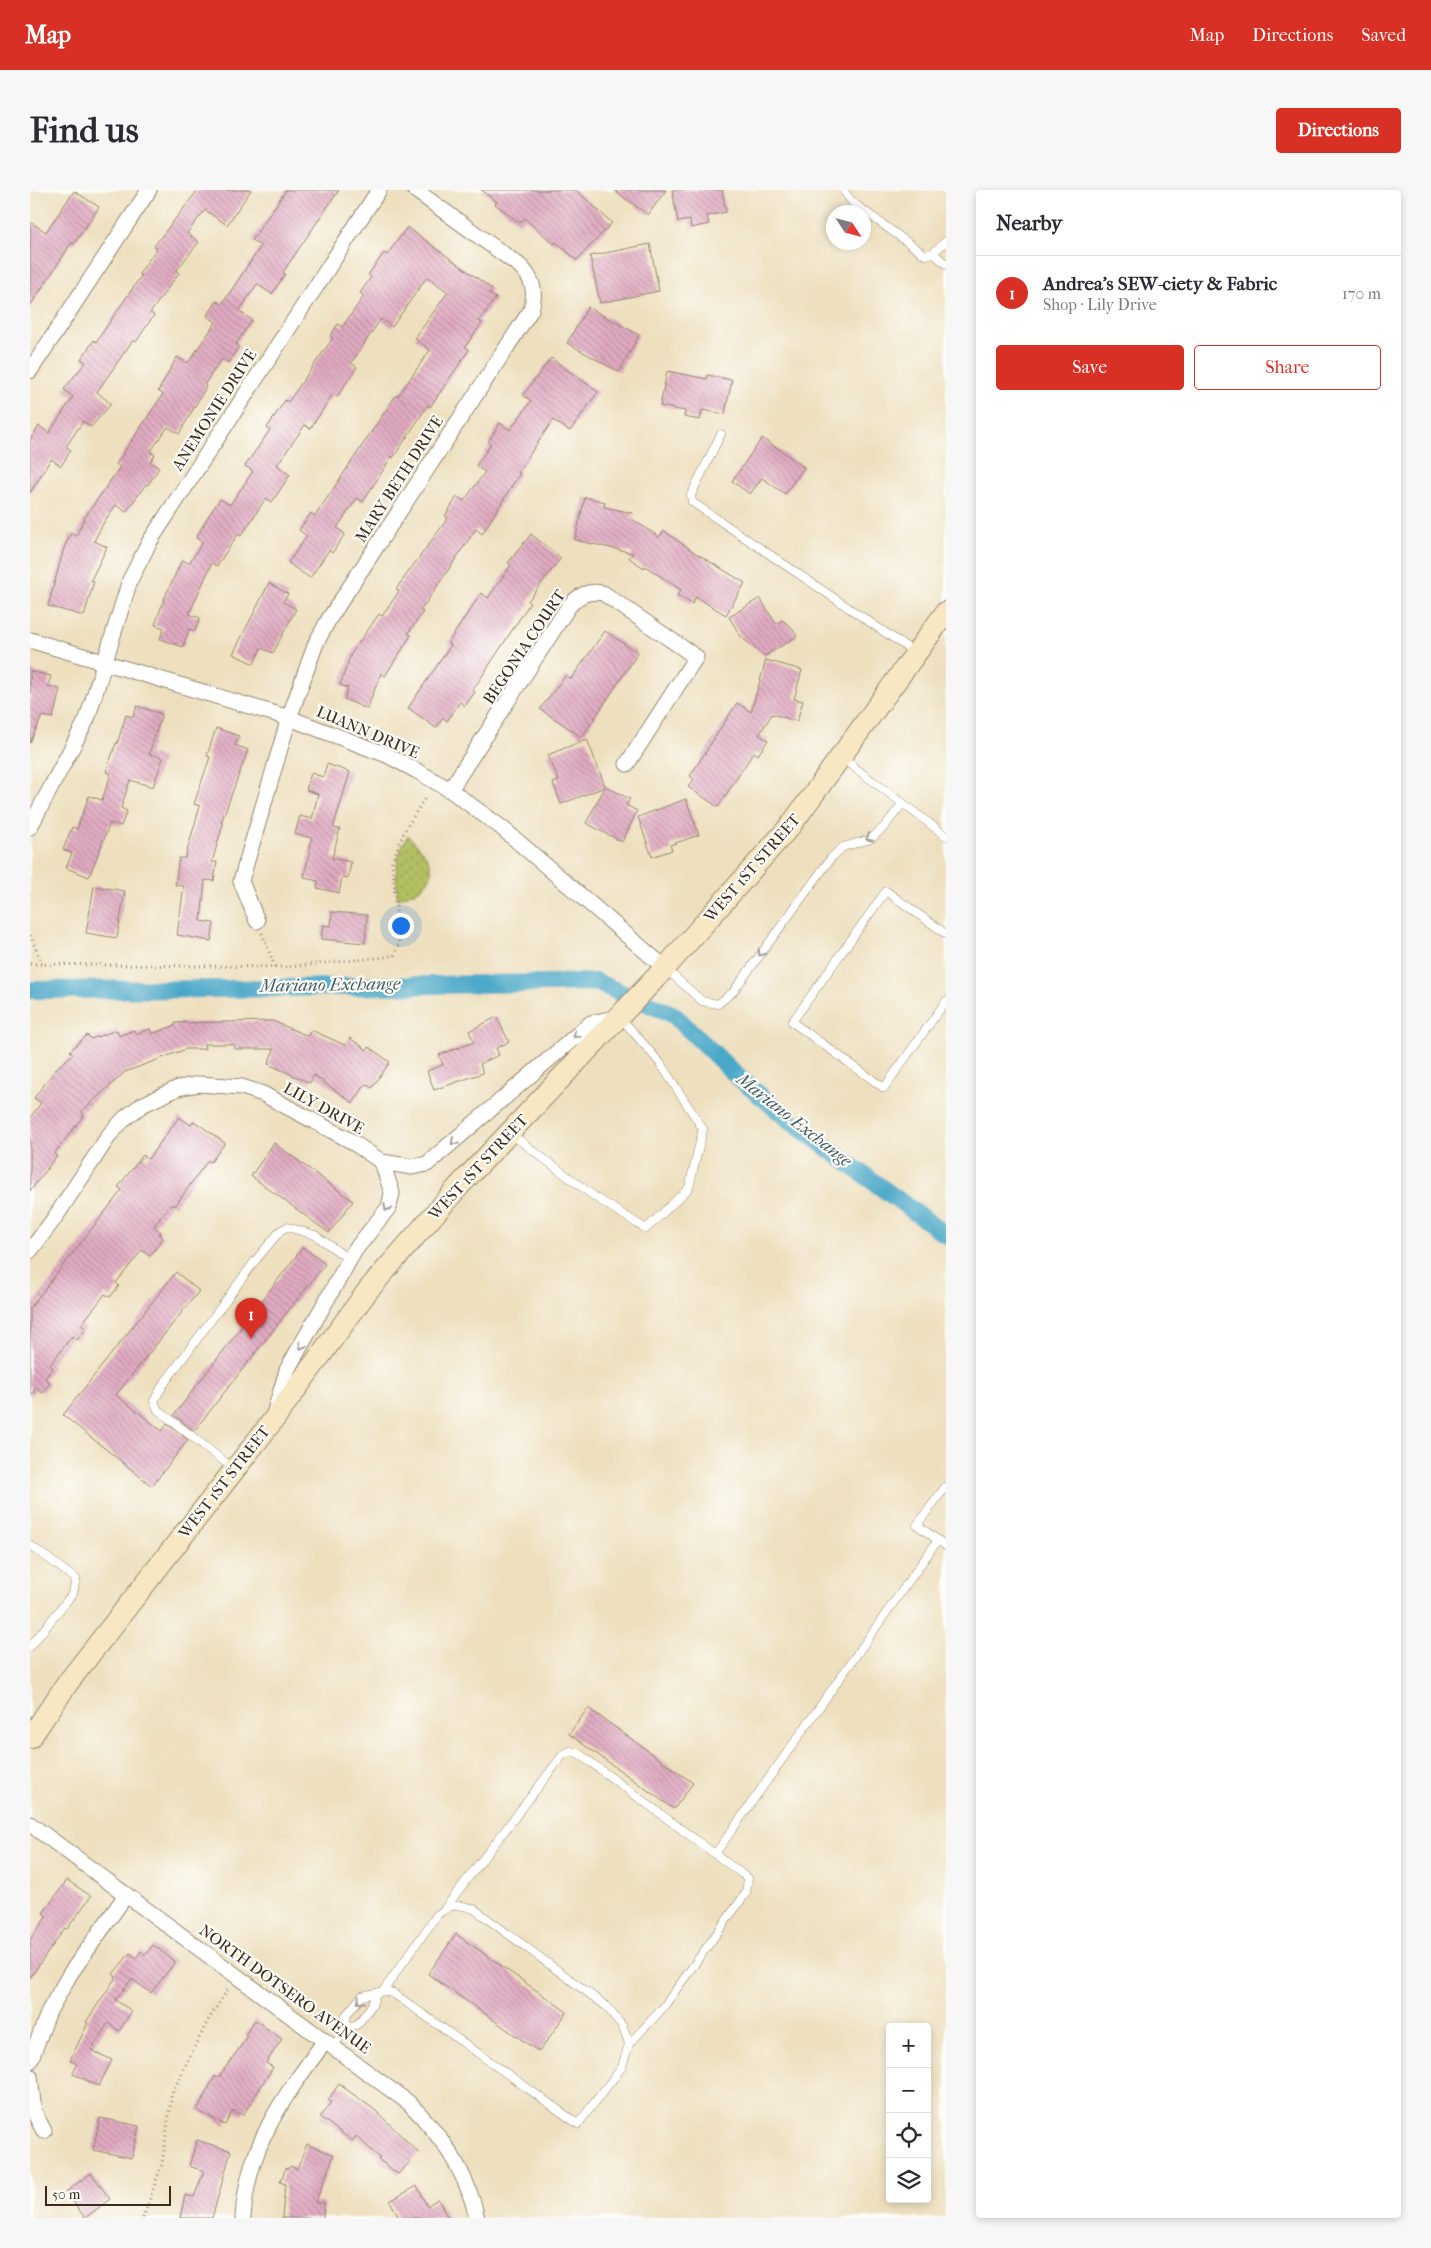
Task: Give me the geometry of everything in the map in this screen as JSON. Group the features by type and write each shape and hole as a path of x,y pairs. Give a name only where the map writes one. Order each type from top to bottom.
{"main road":[{"name":"WEST 1ST STREET","path":"30,1738 69,1681 271,1422 369,1289 417,1232 665,968 791,825 946,612"}],"street":[{"name":"ANEMONIE DRIVE","path":"30,827 87,719 106,663 130,580 150,541 379,190"},
{"name":"MARY BETH DRIVE","path":"257,921 242,881 289,718 316,643 329,619 531,310 534,298 530,276 520,266 416,190"},
{"path":"30,371 141,192"},
{"name":"BEGONIA COURT","path":"450,790 569,606 580,595 591,591 603,593 696,657 627,764"},
{"name":"LUANN DRIVE","path":"30,640 289,718 387,755 450,790 502,828 665,968"},
{"path":"271,1422 288,1370 356,1250 389,1207 392,1193 382,1162 412,1168 427,1164 590,1023 620,1016"},
{"name":"LILY DRIVE","path":"30,1250 54,1219 110,1134 124,1118 142,1105 178,1088 199,1084 221,1084 256,1092 351,1141 382,1162"},
{"name":"NORTH DOTSERO AVENUE","path":"30,1824 392,2090 428,2123 448,2148 464,2179 477,2218"},
{"path":"30,2061 50,2011 70,1974 126,1894"},
{"path":"243,2218 248,2177 263,2134 291,2087 329,2044"},
{"path":"30,2076 34,2112 44,2131"}],"lane":[{"path":"843,190 852,202 925,255 933,253 946,241"},
{"path":"933,253 946,264"},
{"path":"721,434 691,495 692,502 915,654"},
{"path":"840,757 946,836"},
{"path":"665,968 702,1001 718,1004 734,992 831,858 843,847 871,839 885,826 902,803"},
{"path":"946,934 886,891 792,1022 884,1088 946,1001"},
{"path":"510,1133 595,1197 646,1229 689,1188 703,1129 660,1063 620,1016"},
{"path":"234,1469 158,1410 154,1402 163,1385 255,1261 281,1230 287,1227 315,1235 350,1260"},
{"path":"946,1486 918,1525 946,1546"},
{"path":"715,1854 938,1540"},
{"path":"30,1545 76,1579 73,1592 30,1647"},
{"path":"329,2044 347,2028 358,2024 380,1992 437,1915 446,1907 562,1756 570,1751 578,1754 748,1878 746,1893 662,2009 629,2044 622,2067 578,2124 393,1993 380,1992 362,1996 346,2015 347,2028"},
{"path":"446,1907 460,1904 474,1909 606,2006 623,2027 629,2044"}],"path":[{"path":"30,964 286,967 394,956 399,945 392,861 404,830 425,798"},
{"path":"257,921 275,967"},
{"path":"30,935 42,964"},
{"path":"143,2218 162,2164 172,2093 207,2022 237,1976"}],"green space":[{"path":"408,835 428,859 431,873 429,880 423,887 398,899 396,882 398,858"}],"building":[{"path":"198,190 251,190 227,225 205,210 187,233 199,242 176,271 179,273 150,313 154,315 136,342 133,340 97,392 111,404 91,427 83,421 66,447 71,450 61,466 51,459 30,493 30,440 39,426 49,433 73,397 64,389 86,362 81,359 94,340 96,342 141,276 139,274 157,248 154,246"},
{"path":"286,190 339,190 283,272 285,274 272,294 257,284 239,311 252,320 236,344 239,346 228,363 222,359 204,385 206,387 179,434 168,427 150,452 155,455 150,462 159,468 148,485 146,484 126,512 116,505 104,522 94,541 107,547 91,580 94,581 84,616 48,606 64,548 71,533 76,536 85,517 120,467 116,464 163,394 158,391 177,357 188,363 216,322 207,316 217,301 222,304 261,246 252,240"},
{"path":"481,190 576,190 612,223 577,260 556,242 554,244 524,218 520,223 495,204 497,202"},
{"path":"614,190 666,190 648,215"},
{"path":"672,190 722,190 726,212 707,216 709,224 691,228 690,220 678,222"},
{"path":"74,191 99,207 74,244 72,242 30,306 30,222 46,232"},
{"path":"407,227 492,289 489,293 496,298 479,321 482,323 465,347 469,350 430,407 428,405 393,458 392,456 363,502 357,498 337,528 345,534 332,553 329,550 310,578 288,563 307,536 299,530 311,513 315,516 396,395 398,396 430,350 415,338 448,292 427,277 392,327 381,319 351,363 357,367 337,397 333,394 310,429 305,425 277,465 290,475 272,502 266,498 241,536 238,534 217,566 212,563 189,614 200,618 195,631 189,629 183,647 160,639 164,628 155,625 164,599 182,560 189,563 203,542 196,538 220,499 230,505 245,483 253,471 245,466 270,430 267,428 285,400 288,402 333,338 330,336 338,324 342,327 364,296 360,293 371,277 368,275 384,253 387,255"},
{"path":"650,244 659,291 600,303 590,256"},
{"path":"588,307 639,335 619,372 567,343"},
{"path":"551,358 598,392 570,431 553,420 518,472 520,473 482,534 476,529 421,610 423,612 408,633 411,635 394,662 385,676 381,673 367,709 344,699 348,688 340,685 351,654 379,614 382,616 399,591 396,589 448,518 445,516 457,497 464,501 485,472 476,466 491,444 488,442 500,423 510,430 531,401 523,395"},
{"path":"667,371 707,379 707,375 732,380 725,414 702,410 700,420 684,417 685,411 660,406"},
{"path":"762,438 804,467 785,494 762,478 750,494 732,481"},
{"path":"585,497 605,502 604,507 633,513 632,519 659,537 664,531 745,583 726,615 696,597 692,604 677,595 681,590 645,566 644,568 629,558 633,553 575,540"},
{"path":"531,534 561,558 528,601 530,603 473,690 475,692 465,706 460,702 447,721 443,718 436,728 408,708 451,645 448,643 481,593 488,598 511,565 508,563"},
{"path":"269,583 288,594 283,602 296,609 273,653 261,648 254,664 233,654"},
{"path":"760,598 776,624 782,620 791,627 797,636 765,656 741,637 729,617"},
{"path":"605,631 638,653 582,737 540,709 566,675 571,679"},
{"path":"766,660 802,670 794,699 803,701 797,721 772,714 759,735 768,740 758,755 754,752 718,807 688,787 694,779 690,776 737,703 751,712"},
{"path":"30,671 51,676 48,686 60,689 53,718 42,716 30,743"},
{"path":"137,706 162,714 149,754 163,758 153,787 130,780 121,808 127,811 121,826 110,823 89,877 66,868 72,853 63,850 72,827 77,829 89,796 102,800 111,774 106,772 126,715 133,717"},
{"path":"216,728 239,736 235,745 248,750 221,823 223,824 212,862 217,862 214,881 205,880 201,921 214,923 211,941 177,935 184,886 175,885 179,858 185,858 200,806 194,804 210,757 207,756"},
{"path":"587,739 605,786 630,799 626,805 637,811 622,842 586,823 605,787 561,804 553,783 559,781 548,755"},
{"path":"327,764 350,772 333,828 340,829 332,858 351,862 348,878 342,877 339,893 317,888 318,881 304,878 312,838 295,834 300,816 312,819 318,794 306,790 311,773 323,777"},
{"path":"686,799 699,835 670,845 672,850 652,857 638,817"},
{"path":"94,886 125,891 117,938 86,933"},
{"path":"332,912 367,915 365,943 321,939 323,925 331,926"},
{"path":"497,1017 509,1042 496,1048 499,1055 480,1064 483,1073 434,1090 427,1071 443,1065 439,1055 474,1042 469,1031"},
{"path":"273,1021 308,1036 311,1030 345,1045 350,1038 367,1050 369,1047 390,1062 372,1088 366,1084 353,1103 314,1075 310,1083 268,1064 274,1049 234,1049 234,1044 204,1044 205,1049 186,1049 125,1072 81,1112 84,1115 54,1154 57,1156 30,1191 30,1118 41,1103 34,1098 56,1069 73,1054 70,1051 87,1035 91,1039 117,1030 119,1036 134,1030 136,1034 150,1029 152,1034 176,1025 175,1023"},
{"path":"179,1117 191,1125 194,1121 225,1143 211,1162 208,1160 175,1206 171,1204 154,1226 161,1232 159,1235 163,1238 150,1256 142,1250 116,1283 119,1286 110,1297 105,1294 81,1325 86,1328 77,1340 72,1336 50,1365 53,1368 45,1378 50,1383 42,1393 36,1388 30,1397 30,1308 122,1190 118,1187 143,1155 148,1159"},
{"path":"274,1143 353,1201 329,1233 251,1176"},
{"path":"303,1247 325,1264 194,1431 174,1415"},
{"path":"176,1272 199,1291 116,1395 162,1431 167,1424 188,1440 152,1486 63,1415"},
{"path":"588,1708 693,1783 674,1809 569,1734"},
{"path":"67,1880 91,1896 67,1929 65,1928 30,1978 30,1940 47,1916 43,1913"},
{"path":"456,1934 567,2012 539,2052 428,1974"},
{"path":"153,1945 175,1962 151,1993 132,1979 115,2000 132,2011 119,2031 108,2023 91,2050 112,2060 99,2086 73,2074 77,2064 70,2060 88,2023 86,2022 116,1977 113,1974 130,1953 136,1958 141,1951 145,1955"},
{"path":"255,2020 282,2039 266,2063 273,2067 243,2115 233,2110 225,2125 197,2110 215,2076 218,2078 248,2036 245,2035"},
{"path":"339,2084 375,2110 419,2153 398,2174 378,2159 380,2158 356,2136 353,2141 320,2117 331,2102 328,2100"},
{"path":"100,2118 139,2126 132,2158 93,2150"},
{"path":"197,2140 231,2151 212,2218 180,2218 185,2195 194,2197 204,2171 189,2166"},
{"path":"307,2144 334,2155 315,2203 324,2203 323,2218 282,2218 285,2184 280,2182 286,2168 288,2169 290,2166 297,2169"},
{"path":"91,2173 110,2199 85,2218 66,2192"},
{"path":"417,2186 427,2206 438,2199 448,2218 399,2218 390,2201"}],"waterway":[{"name":"Mariano Exchange","path":"30,990 226,989 596,982 626,995"},
{"name":"Mariano Exchange","path":"647,1003 674,1015 739,1078 792,1122 946,1235"}],"place":[{"name":"Andrea's SEW-ciety & Fabric","path":"251,1339"}]}
